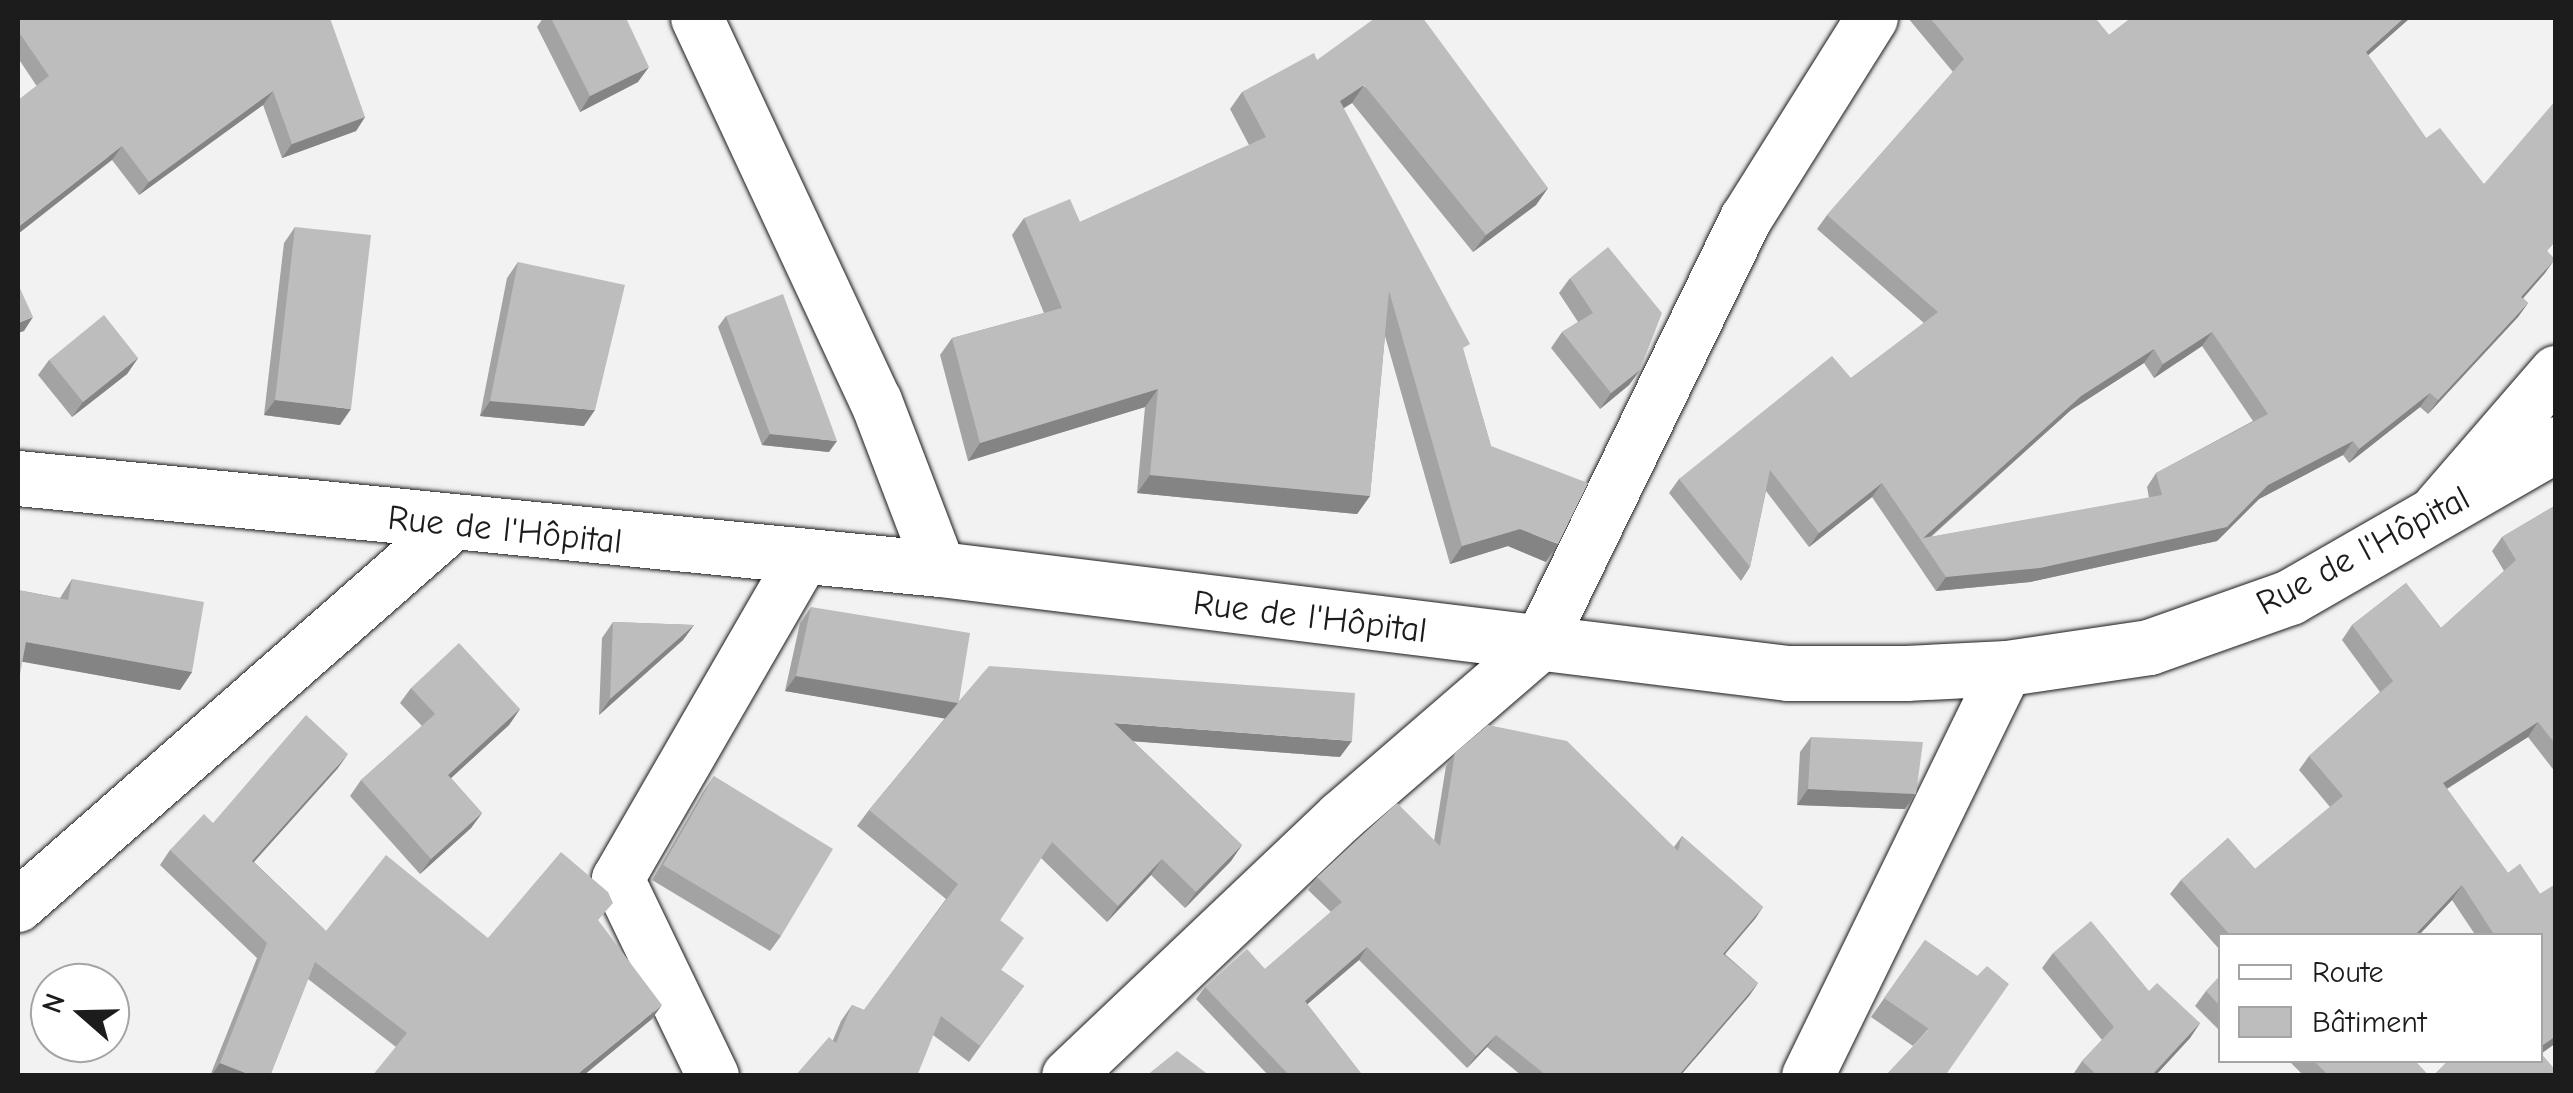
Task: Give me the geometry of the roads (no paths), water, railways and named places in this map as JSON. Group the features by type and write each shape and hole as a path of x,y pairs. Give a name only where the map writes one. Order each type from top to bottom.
{"main road":[{"name":"Rue de l'Hôpital","path":"18,478 452,526 802,560 940,569 1538,647 1788,673 2007,668 2149,647 2290,597 2425,524 2556,444"}],"street":[{"path":"697,18 876,401 940,569"},
{"path":"1068,1076 1341,817 1538,647 1746,219 1872,18"},
{"path":"2425,524 2556,372"},
{"path":"18,906 452,526"},
{"path":"713,1076 618,879 802,560"},
{"path":"1808,1076 2007,668"}]}
